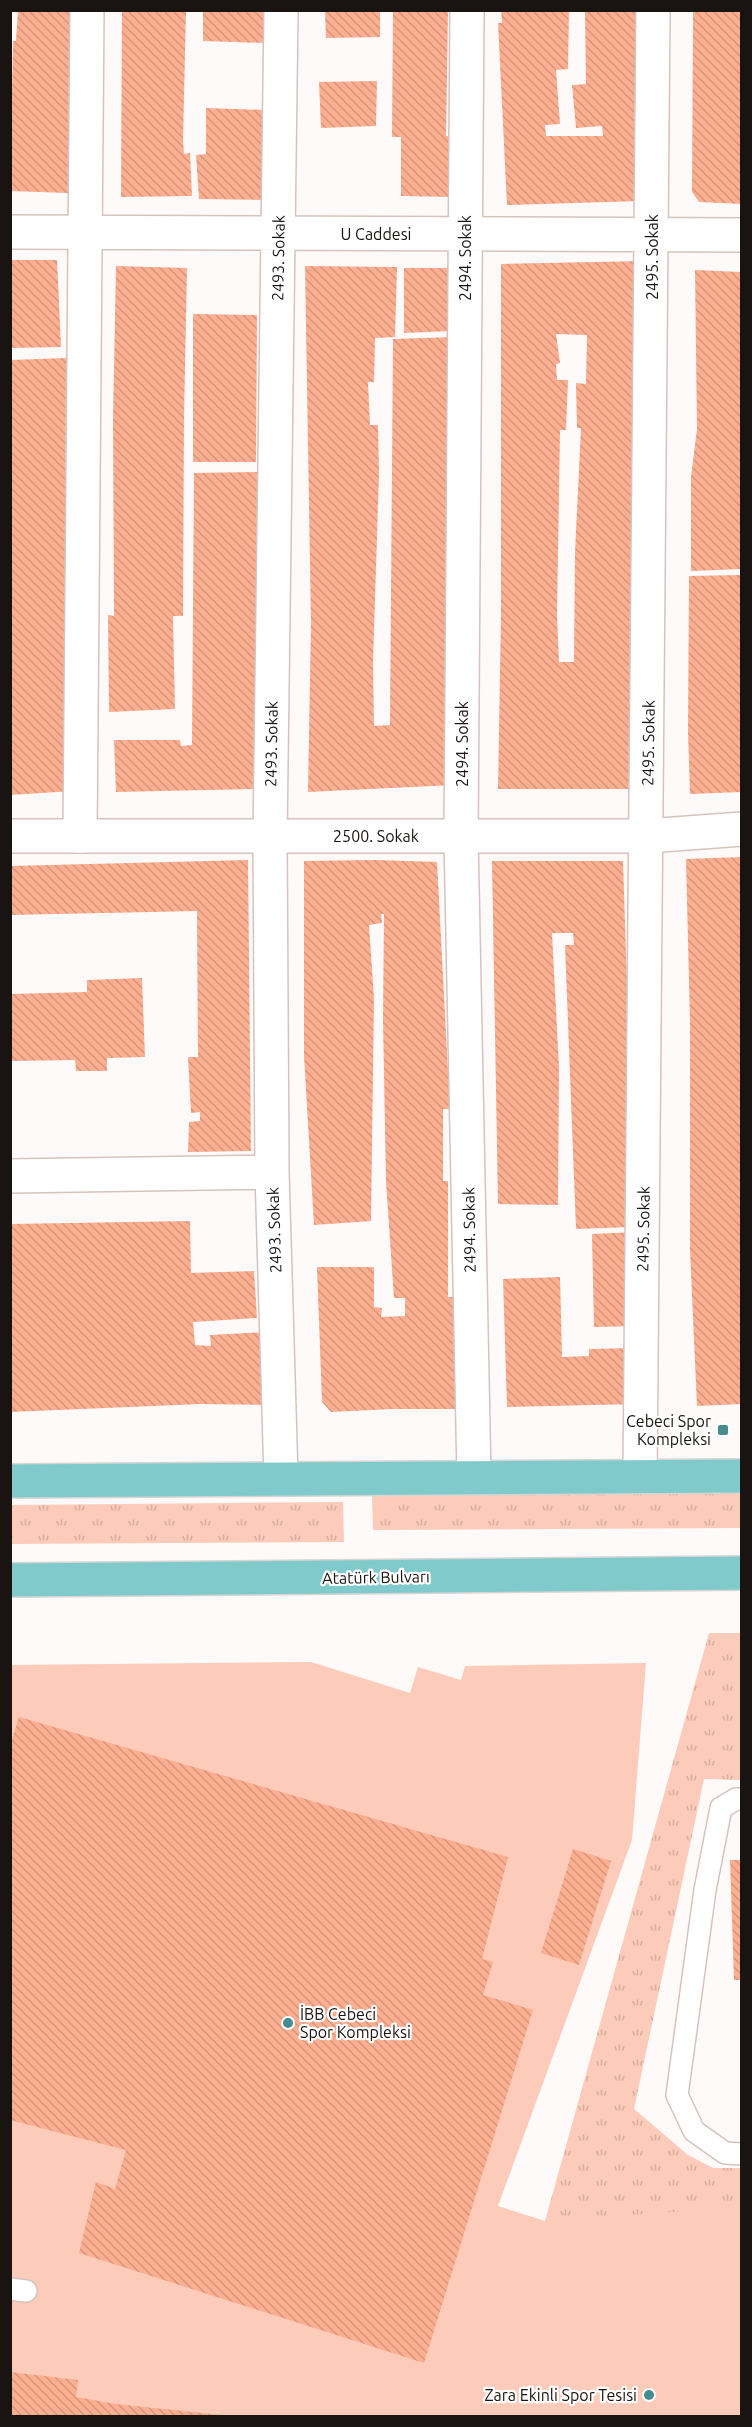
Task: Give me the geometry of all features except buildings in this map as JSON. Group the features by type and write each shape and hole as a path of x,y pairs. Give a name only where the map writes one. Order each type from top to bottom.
{"main road":[{"path":"10,1481 741,1476"},
{"name":"Atatürk Bulvarı","path":"10,1580 741,1574"}],"street":[{"path":"80,836 87,10"},
{"name":"2493. Sokak","path":"281,10 270,837 272,1172 281,1478"},
{"name":"2494. Sokak","path":"467,10 461,836 474,1477"},
{"name":"2495. Sokak","path":"640,1476 653,236 653,10"},
{"name":"U Caddesi","path":"10,232 741,235"},
{"name":"2500. Sokak","path":"10,836 647,836 741,830"},
{"path":"10,1176 272,1172"}],"lane":[{"path":"741,1799 736,1799 721,1808 705,1890 677,2095 694,2132 725,2153 741,2154"}],"green space":[{"path":"741,1490 741,1528 373,1530 372,1493"},
{"path":"343,1502 344,1542 11,1544 11,1505"},
{"path":"709,1633 741,1633 741,1780 704,1779 634,2109 688,2155 713,2168 741,2168 741,2360 486,2403 545,2221"},
{"name":"İBB Cebeci Spor Kompleksi","path":"311,1662 410,1693 418,1667 461,1680 465,1666 646,1663 632,1840 498,2206 545,2221 741,2207 741,2416 11,2416 10,1665"}],"place":[{"name":"Cebeci Spor Kompleksi","path":"723,1430"},
{"name":"İBB Cebeci Spor Kompleksi","path":"288,2023"},
{"name":"Zara Ekinli Spor Tesisi","path":"649,2395"}]}
